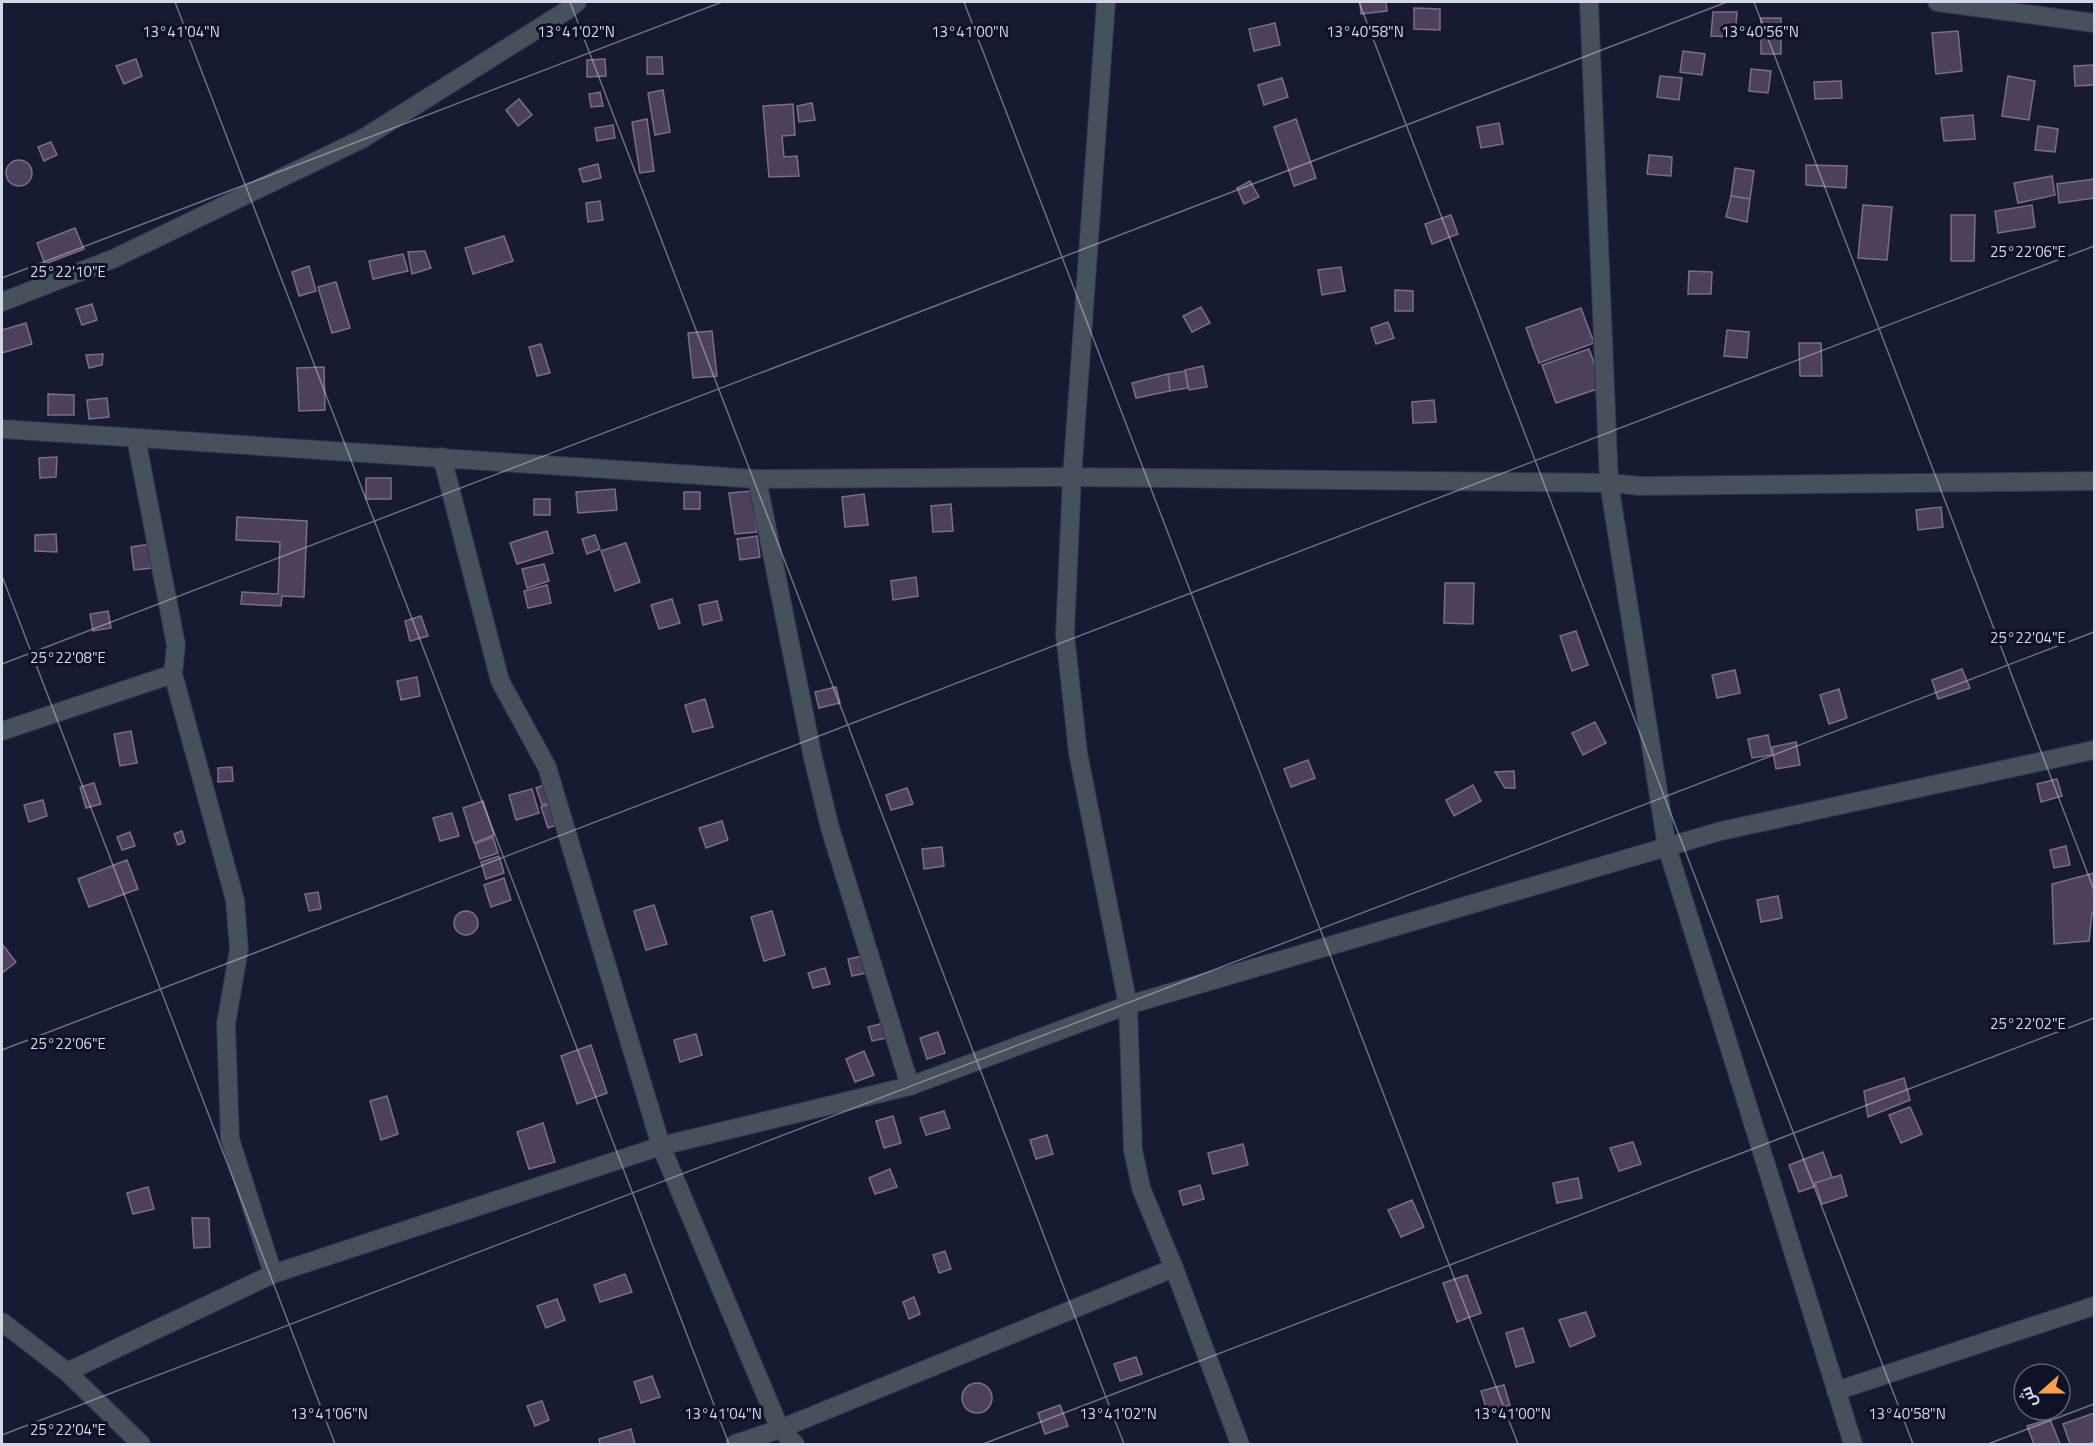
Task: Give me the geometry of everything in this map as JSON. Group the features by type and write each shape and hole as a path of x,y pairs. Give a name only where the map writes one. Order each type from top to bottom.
{"street":[{"path":"2,302 114,258 362,139 577,2"},
{"path":"1106,2 1072,477 1065,634 1077,742 1087,803 1128,1005 1133,1150 1141,1188 1174,1268 1240,1444"},
{"path":"1589,2 1609,483 1666,848 1853,1444"},
{"path":"1937,2 2094,23"},
{"path":"2,429 757,479 1072,477 1609,483 1640,486 2094,482"},
{"path":"136,438 176,645 173,674 235,900 239,949 226,1024 230,1139 273,1274"},
{"path":"441,457 500,681 547,767 661,1146 780,1429 795,1444"},
{"path":"757,479 813,758 830,828 910,1086"},
{"path":"2,731 173,674"},
{"path":"67,1372 273,1274 661,1146 910,1086 1128,1005 1721,831 2094,750"},
{"path":"735,1444 780,1429 1174,1268"},
{"path":"1836,1391 2094,1306"},
{"path":"2,1322 67,1372 141,1444"}],"building":[{"path":"1360,2 1386,2 1387,11 1361,14"},
{"path":"1414,8 1440,9 1440,30 1414,29"},
{"path":"1713,12 1737,12 1735,37 1711,36"},
{"path":"1761,18 1781,18 1781,54 1761,54"},
{"path":"1275,23 1280,45 1254,51 1249,29"},
{"path":"1958,31 1962,71 1936,74 1932,33"},
{"path":"1683,51 1705,54 1702,75 1680,72"},
{"path":"647,57 662,57 663,74 647,74"},
{"path":"136,59 142,76 124,84 116,66"},
{"path":"605,59 606,76 587,77 587,60"},
{"path":"2094,65 2094,85 2075,86 2074,66"},
{"path":"1751,69 1771,71 1768,93 1749,91"},
{"path":"1660,76 1682,78 1679,100 1657,97"},
{"path":"2008,76 2035,81 2029,120 2002,116"},
{"path":"1282,78 1288,97 1264,105 1258,85"},
{"path":"1841,81 1842,98 1815,99 1814,82"},
{"path":"663,90 670,132 655,135 648,93"},
{"path":"600,92 603,106 591,107 589,94"},
{"path":"519,99 532,115 518,126 506,110"},
{"path":"812,103 815,120 799,122 797,106"},
{"path":"793,104 795,135 782,136 784,157 797,156 799,176 769,177 763,106"},
{"path":"1973,115 1975,139 1944,141 1941,118"},
{"path":"647,119 654,171 640,173 632,122"},
{"path":"1296,119 1316,178 1294,186 1274,127"},
{"path":"1499,123 1503,144 1481,148 1477,127"},
{"path":"613,125 615,138 597,141 595,128"},
{"path":"2038,126 2058,129 2055,152 2035,150"},
{"path":"51,142 57,155 44,161 38,147"},
{"path":"1649,155 1672,157 1671,176 1647,174"},
{"path":"19,160 28,164 32,173 28,182 19,186 10,182 6,173 10,164"},
{"path":"598,164 601,178 583,182 579,169"},
{"path":"1806,165 1847,166 1846,188 1806,185"},
{"path":"1735,168 1754,171 1750,199 1731,196"},
{"path":"2052,176 2055,195 2018,203 2014,183"},
{"path":"2094,179 2094,198 2059,203 2057,184"},
{"path":"1250,181 1259,197 1244,204 1237,188"},
{"path":"1731,196 1750,199 1747,222 1726,217"},
{"path":"600,201 603,220 588,222 586,203"},
{"path":"1863,205 1892,207 1887,260 1858,258"},
{"path":"2032,205 2035,227 1998,233 1995,211"},
{"path":"1451,215 1458,234 1432,244 1425,224"},
{"path":"1951,215 1975,215 1974,261 1951,261"},
{"path":"75,228 84,249 45,264 37,243"},
{"path":"504,236 513,261 473,274 465,248"},
{"path":"425,251 431,268 412,274 408,252"},
{"path":"403,254 408,271 373,279 369,261"},
{"path":"309,266 316,291 299,296 292,272"},
{"path":"1341,267 1345,291 1322,295 1318,270"},
{"path":"1689,271 1712,272 1711,294 1688,294"},
{"path":"336,282 350,328 332,333 318,287"},
{"path":"1395,290 1413,291 1413,311 1395,311"},
{"path":"92,304 97,320 82,325 76,309"},
{"path":"1201,307 1210,323 1192,332 1183,316"},
{"path":"1581,308 1594,343 1539,363 1526,328"},
{"path":"1388,322 1394,338 1376,344 1371,328"},
{"path":"26,323 32,344 2,353 2,330"},
{"path":"1727,330 1749,332 1747,358 1724,356"},
{"path":"712,331 717,376 693,378 688,333"},
{"path":"1799,343 1821,343 1822,376 1800,376"},
{"path":"541,344 550,373 537,376 529,347"},
{"path":"1589,349 1603,387 1556,403 1542,365"},
{"path":"103,354 102,365 89,368 86,355"},
{"path":"1203,366 1207,387 1189,390 1185,370"},
{"path":"324,367 325,410 299,411 297,368"},
{"path":"1185,371 1188,388 1170,391 1168,374"},
{"path":"1168,374 1170,391 1136,398 1132,383"},
{"path":"48,394 74,395 74,415 48,415"},
{"path":"107,398 109,417 89,419 87,400"},
{"path":"1434,400 1436,422 1413,423 1412,402"},
{"path":"57,457 56,477 40,478 39,458"},
{"path":"366,478 391,478 391,499 366,499"},
{"path":"615,489 617,510 578,513 576,492"},
{"path":"752,491 757,532 735,534 729,493"},
{"path":"684,492 700,492 700,509 684,509"},
{"path":"864,494 868,525 845,527 842,497"},
{"path":"534,499 550,499 550,515 534,515"},
{"path":"951,504 953,531 933,532 931,506"},
{"path":"1941,507 1943,527 1918,530 1916,510"},
{"path":"237,517 307,521 304,597 282,596 281,606 241,604 242,592 278,594 280,542 236,540"},
{"path":"547,531 553,553 517,564 510,543"},
{"path":"56,534 57,552 35,551 35,535"},
{"path":"595,535 600,549 587,554 582,539"},
{"path":"757,536 760,557 740,560 737,539"},
{"path":"626,543 640,582 615,591 601,551"},
{"path":"150,544 152,568 134,570 131,547"},
{"path":"544,564 549,581 527,588 522,569"},
{"path":"916,577 918,596 893,600 891,581"},
{"path":"1445,583 1474,583 1473,624 1444,623"},
{"path":"547,585 551,603 528,608 524,591"},
{"path":"672,599 680,623 659,629 651,605"},
{"path":"717,601 722,620 703,625 699,605"},
{"path":"108,611 111,628 93,631 90,614"},
{"path":"421,616 428,636 410,641 405,621"},
{"path":"1576,631 1588,665 1572,671 1560,636"},
{"path":"1962,669 1970,688 1938,699 1932,680"},
{"path":"1735,670 1740,693 1717,698 1712,675"},
{"path":"417,677 420,696 401,700 397,681"},
{"path":"836,687 840,703 819,708 815,692"},
{"path":"1839,689 1847,718 1829,724 1820,695"},
{"path":"705,699 713,727 693,732 685,705"},
{"path":"1595,722 1606,743 1583,755 1572,733"},
{"path":"131,731 137,763 120,766 114,734"},
{"path":"1768,735 1772,755 1752,758 1748,739"},
{"path":"1796,742 1800,765 1776,769 1772,747"},
{"path":"1308,760 1315,778 1291,787 1284,769"},
{"path":"232,767 233,781 218,782 218,768"},
{"path":"1514,771 1515,788 1505,788 1495,772"},
{"path":"2057,779 2062,796 2041,802 2037,784"},
{"path":"94,783 101,804 86,808 80,787"},
{"path":"549,783 555,801 542,805 536,788"},
{"path":"1473,785 1481,801 1454,816 1446,800"},
{"path":"907,788 913,804 891,810 886,795"},
{"path":"532,789 539,813 516,820 509,795"},
{"path":"43,800 47,816 29,822 24,805"},
{"path":"483,801 494,835 474,843 463,808"},
{"path":"555,803 561,823 548,828 541,807"},
{"path":"452,813 459,836 440,841 433,818"},
{"path":"722,821 728,840 706,848 699,828"},
{"path":"182,831 185,842 178,845 174,834"},
{"path":"130,832 135,846 122,850 117,837"},
{"path":"493,837 498,853 480,859 475,844"},
{"path":"2066,846 2070,865 2054,868 2050,850"},
{"path":"942,847 944,866 924,869 922,849"},
{"path":"499,856 504,873 486,879 481,862"},
{"path":"127,860 138,889 89,907 78,879"},
{"path":"2094,873 2094,912 2092,913 2089,941 2054,944 2052,884"},
{"path":"504,878 511,900 491,907 484,885"},
{"path":"318,892 321,909 309,911 305,894"},
{"path":"1778,896 1782,918 1761,922 1757,900"},
{"path":"654,905 667,944 646,950 634,911"},
{"path":"466,911 475,914 478,923 475,932 466,935 457,932 454,923 457,914"},
{"path":"772,911 785,955 764,961 751,917"},
{"path":"2,944 16,962 2,973"},
{"path":"866,955 870,972 852,976 848,959"},
{"path":"825,968 830,984 813,988 808,973"},
{"path":"884,1023 887,1038 872,1041 868,1027"},
{"path":"938,1032 945,1053 927,1059 920,1038"},
{"path":"696,1034 702,1055 680,1062 674,1040"},
{"path":"591,1045 607,1093 577,1104 561,1056"},
{"path":"864,1051 874,1075 855,1082 846,1059"},
{"path":"1904,1078 1910,1100 1868,1117 1864,1091"},
{"path":"387,1096 398,1134 381,1140 370,1101"},
{"path":"1910,1107 1922,1134 1901,1143 1889,1115"},
{"path":"944,1111 950,1128 926,1135 920,1118"},
{"path":"893,1116 901,1143 884,1148 876,1121"},
{"path":"543,1123 555,1162 529,1169 517,1132"},
{"path":"1047,1135 1053,1154 1036,1159 1030,1140"},
{"path":"1633,1142 1641,1164 1619,1171 1610,1148"},
{"path":"1243,1144 1248,1165 1213,1174 1208,1153"},
{"path":"1823,1152 1833,1180 1799,1192 1789,1165"},
{"path":"890,1169 897,1187 875,1194 869,1178"},
{"path":"1841,1175 1847,1196 1822,1204 1815,1183"},
{"path":"1578,1178 1582,1198 1557,1203 1553,1183"},
{"path":"1200,1185 1204,1199 1183,1205 1179,1191"},
{"path":"148,1187 154,1209 133,1214 127,1193"},
{"path":"1412,1200 1424,1227 1401,1237 1388,1210"},
{"path":"192,1218 209,1218 210,1247 194,1248"},
{"path":"945,1251 951,1269 939,1273 933,1255"},
{"path":"625,1274 632,1292 600,1302 594,1285"},
{"path":"1467,1275 1481,1313 1457,1322 1443,1283"},
{"path":"914,1297 920,1314 909,1319 903,1302"},
{"path":"557,1299 565,1320 546,1328 537,1306"},
{"path":"1586,1312 1595,1336 1570,1347 1559,1320"},
{"path":"1523,1328 1534,1362 1516,1367 1506,1333"},
{"path":"1136,1357 1142,1374 1120,1381 1114,1364"},
{"path":"652,1376 660,1397 641,1403 634,1382"},
{"path":"977,1383 988,1387 992,1398 988,1409 977,1413 966,1409 962,1398 966,1387"},
{"path":"1504,1385 1510,1405 1487,1411 1481,1391"},
{"path":"542,1401 549,1420 535,1426 527,1406"},
{"path":"1060,1405 1068,1426 1045,1434 1038,1413"},
{"path":"2094,1413 2094,1442 2070,1444 2063,1424"},
{"path":"2040,1422 2051,1422 2060,1444 2034,1444 2027,1426"},
{"path":"631,1429 635,1444 600,1444 599,1439"}]}
